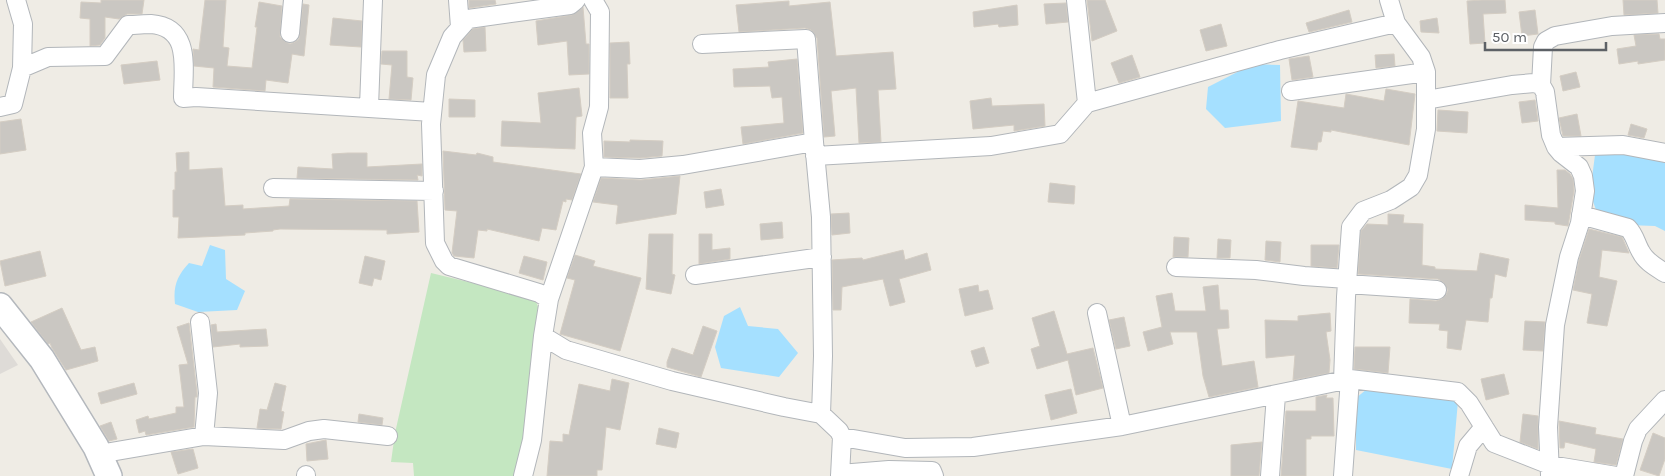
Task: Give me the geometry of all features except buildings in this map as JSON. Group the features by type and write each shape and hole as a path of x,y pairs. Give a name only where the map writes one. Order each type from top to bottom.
{"main road":[{"path":"0,306 42,359 104,465"}],"street":[{"path":"0,107 13,104 22,68 23,24 16,0"},
{"path":"290,33 293,0"},
{"path":"369,107 373,0"},
{"path":"458,0 460,28"},
{"path":"549,299 539,293 449,266 444,261 435,242 432,112 436,75 452,37 468,19 570,5 576,0"},
{"path":"523,476 532,440 543,336 549,299 594,167 592,133 599,107 600,12 593,0"},
{"path":"1076,0 1087,103"},
{"path":"1343,476 1347,380 1347,282 1351,227 1363,211 1390,200 1411,188 1418,175 1426,129 1426,72 1421,57 1396,23 1389,0"},
{"path":"1540,85 1544,47 1546,41 1555,36 1612,26 1665,22"},
{"path":"594,167 640,169 815,149 991,146 1060,134 1087,103 1280,50 1396,23"},
{"path":"22,68 48,57 105,56 128,25 153,24 171,29 183,48 184,98 196,97 432,112"},
{"path":"702,44 806,38 821,217 823,356 821,414"},
{"path":"1291,90 1426,72"},
{"path":"1426,100 1512,85 1534,83 1540,85 1545,92 1551,135 1556,148 1579,167 1583,176 1585,190 1581,215 1569,257 1555,325 1548,427 1550,470"},
{"path":"1556,148 1624,145 1665,153"},
{"path":"273,188 434,191"},
{"path":"1581,215 1628,228 1634,233 1641,252 1648,262 1665,273"},
{"path":"695,275 822,257"},
{"path":"1176,266 1256,270 1347,282 1437,290"},
{"path":"1097,313 1122,426"},
{"path":"200,322 208,393 204,436"},
{"path":"543,336 566,350 672,381 821,414 839,431 842,437 840,475 889,470 932,472 934,476"},
{"path":"842,437 905,448 973,447 1122,426 1347,380 1458,392 1469,403 1494,443 1550,470 1616,476"},
{"path":"1270,476 1276,395"},
{"path":"1624,476 1638,429 1665,400"},
{"path":"1459,476 1468,446 1484,427"},
{"path":"104,465 204,436 284,440 324,429 388,436"}],"shaded area":[{"path":"0,339 18,365 0,374"}],"green space":[{"path":"431,273 535,298 538,307 521,458 516,476 414,476 413,463 391,462 395,433"}],"water":[{"path":"1253,64 1280,65 1281,121 1225,128 1206,109 1208,87"},
{"path":"1617,147 1665,156 1665,231 1655,226 1601,224 1590,193 1595,155"},
{"path":"210,245 225,250 226,279 245,291 237,310 198,312 175,304 175,287 181,272 189,263 202,266"},
{"path":"740,307 748,326 778,329 798,353 779,377 721,368 715,347 724,316"},
{"path":"1372,385 1458,401 1452,469 1356,450 1356,398"}]}
